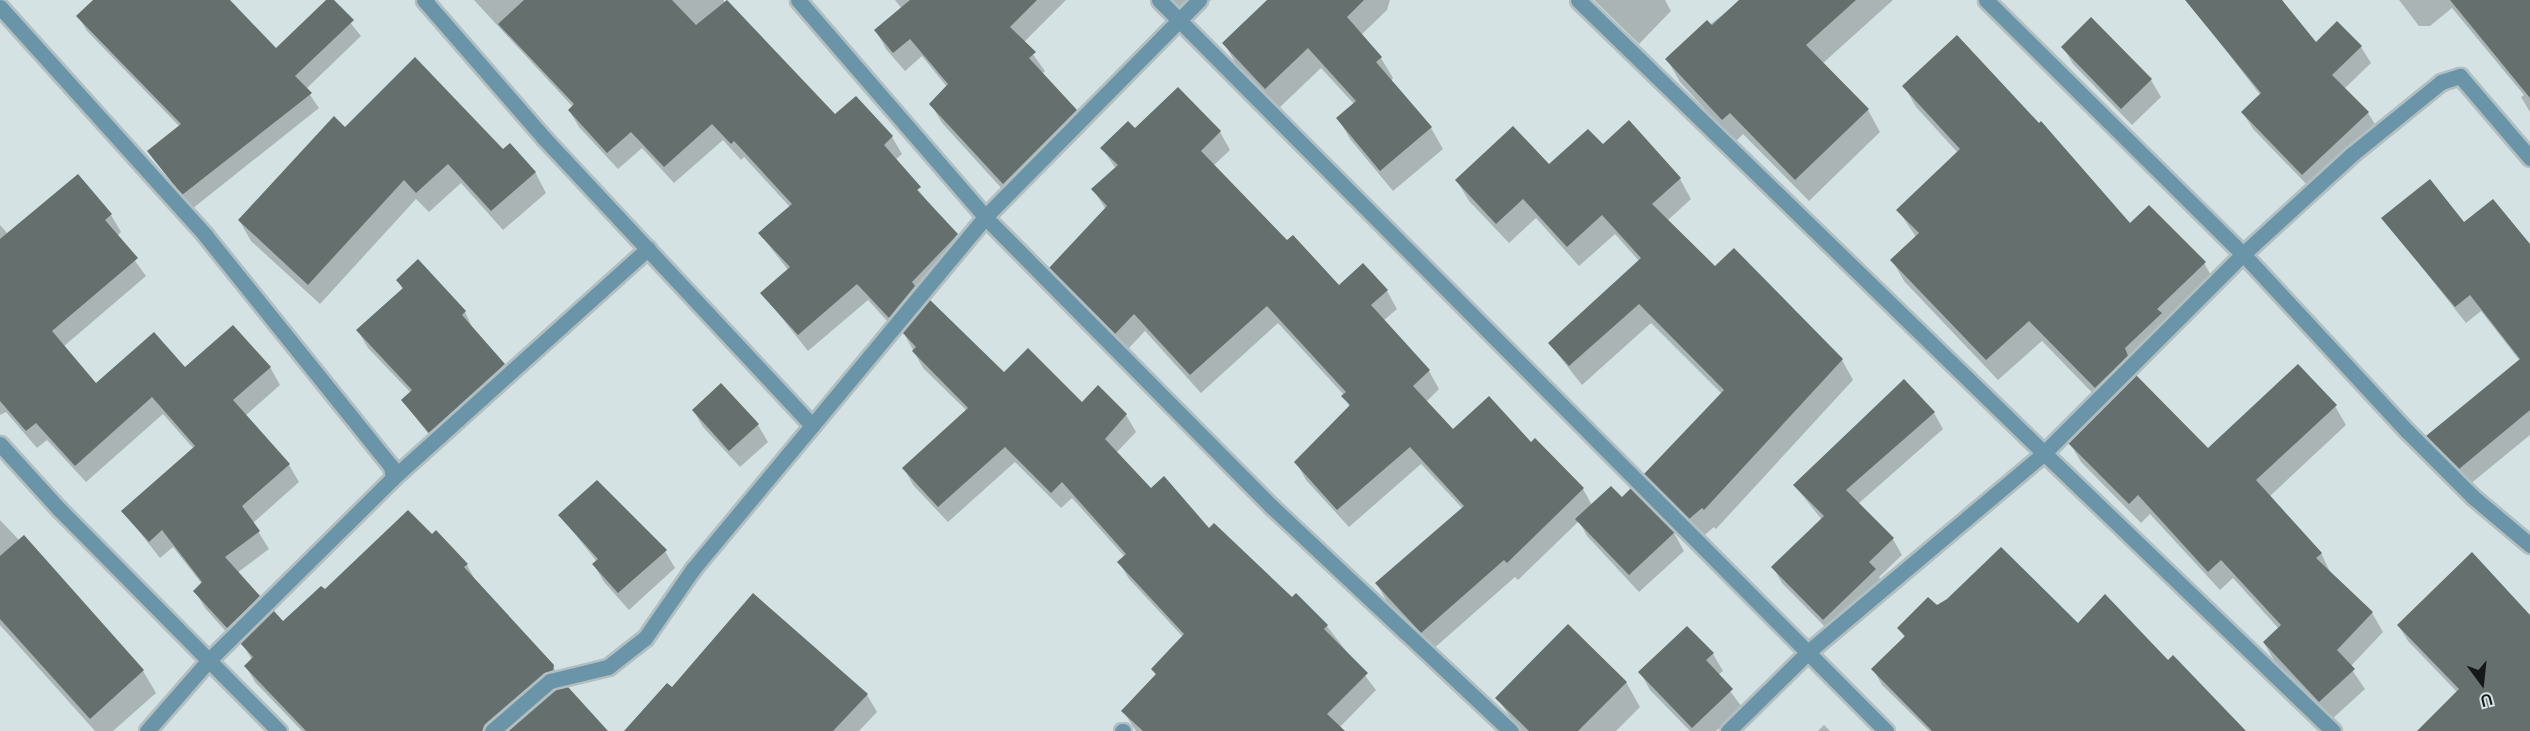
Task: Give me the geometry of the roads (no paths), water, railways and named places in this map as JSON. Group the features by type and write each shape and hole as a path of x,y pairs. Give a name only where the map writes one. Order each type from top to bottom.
{"street":[{"path":"424,0 544,138 812,426"},
{"path":"798,0 985,217 1271,506 1511,731"},
{"path":"1160,0 1179,22 1886,731"},
{"path":"492,731 550,681 608,667 645,638 693,569 985,217 1199,0"},
{"path":"1578,0 2333,731"},
{"path":"1986,0 2243,254 2415,440 2473,497 2530,545"},
{"path":"0,7 205,235 391,466 393,478"},
{"path":"1728,731 1808,652 2044,453 2243,254 2351,155 2450,77 2460,76 2530,158"},
{"path":"147,731 208,660 393,478 648,248"},
{"path":"0,444 279,731"}]}
